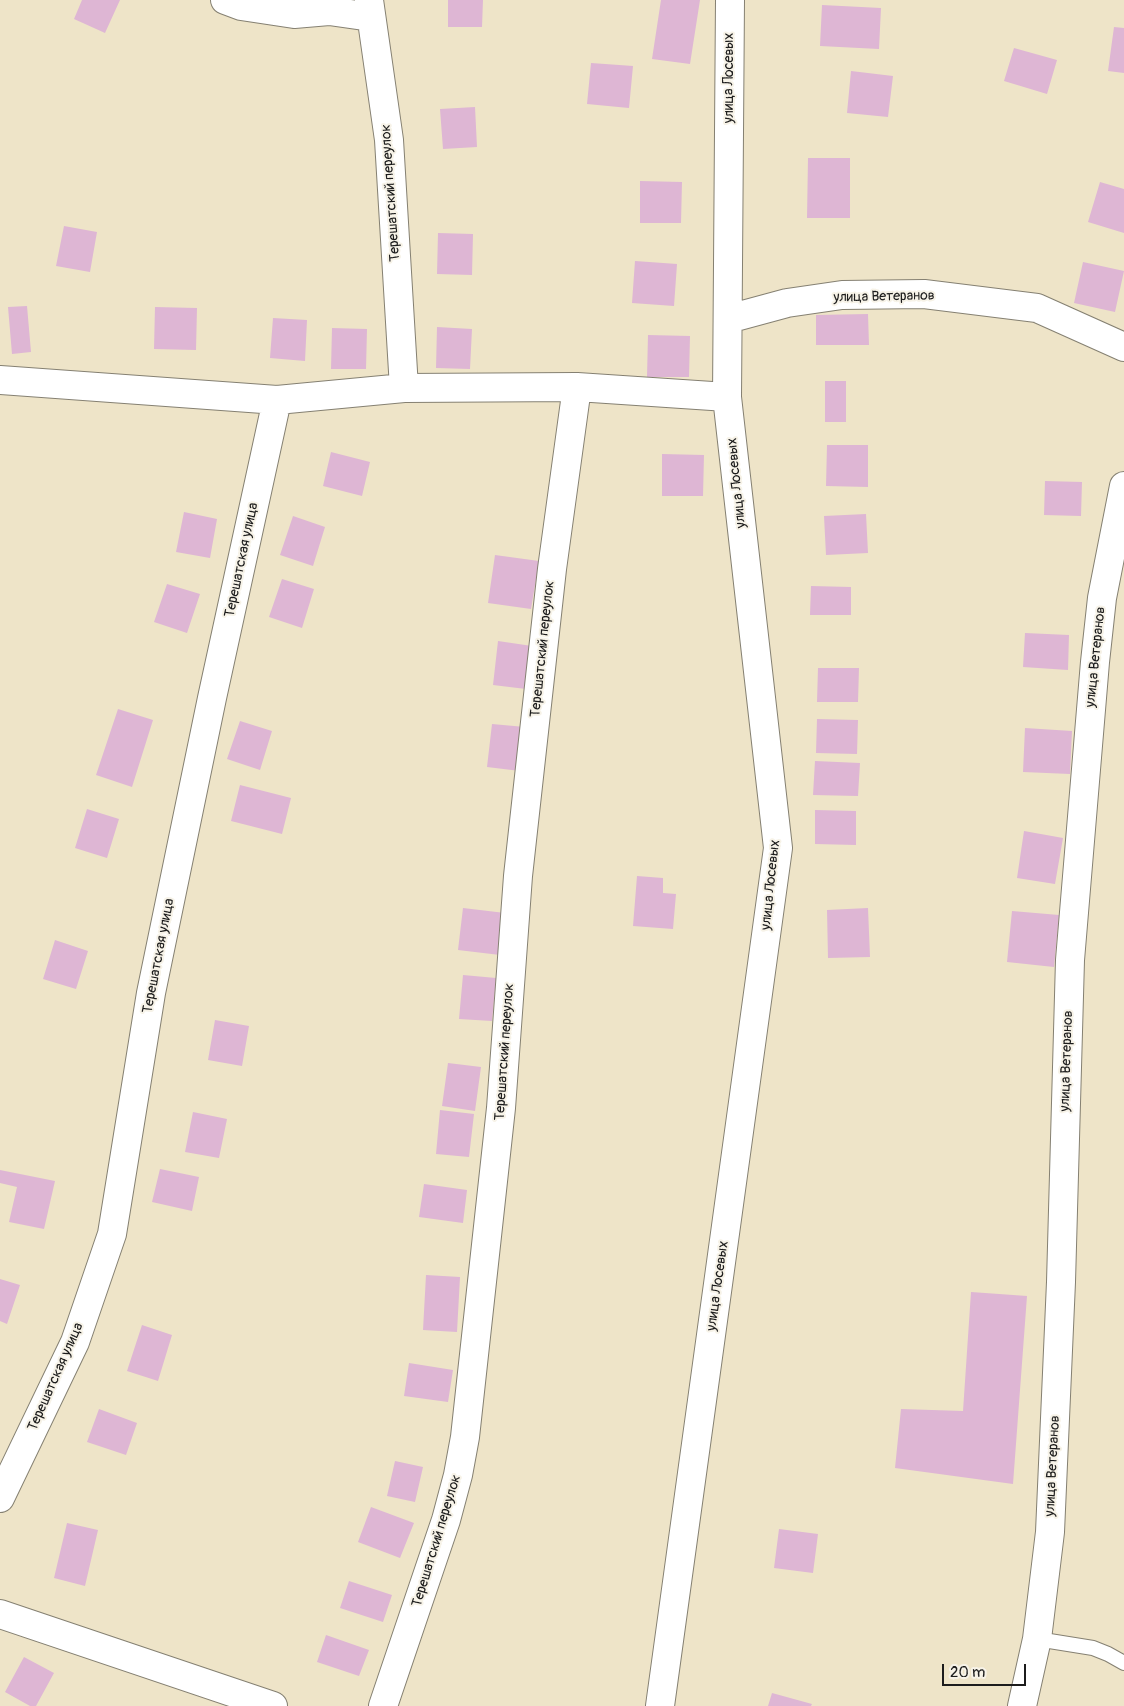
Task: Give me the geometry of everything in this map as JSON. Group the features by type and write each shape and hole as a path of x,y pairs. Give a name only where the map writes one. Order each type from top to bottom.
{"street":[{"path":"225,0 241,6 294,14 370,8"},
{"name":"улица Лосевых","path":"660,1706 778,848 727,397 730,0"},
{"name":"Терешатский переулок","path":"370,8 389,140 404,388"},
{"name":"улица Ветеранов","path":"728,319 787,303 842,296 924,294 1037,308 1124,347"},
{"path":"0,380 278,400 404,388 577,388 727,397"},
{"name":"Терешатский переулок","path":"383,1706 446,1520 458,1475 465,1437 501,1108 518,876 552,569 577,388"},
{"name":"Терешатская улица","path":"0,1498 75,1342 112,1234 151,993 212,698 278,400"},
{"name":"улица Ветеранов","path":"1022,1706 1037,1639 1050,1532 1061,1282 1070,960 1102,598 1124,486"},
{"path":"0,1614 273,1706"}],"lane":[{"path":"1037,1639 1093,1648 1108,1654 1124,1664"}],"building":[{"path":"82,0 120,0 105,33 74,19"},
{"path":"448,0 483,0 482,27 448,27"},
{"path":"661,0 700,0 690,64 652,59"},
{"path":"822,5 881,8 879,49 820,46"},
{"path":"1114,27 1124,28 1124,73 1108,71"},
{"path":"1014,48 1057,60 1047,94 1004,81"},
{"path":"591,63 633,66 629,108 587,104"},
{"path":"851,71 893,76 888,117 847,113"},
{"path":"475,107 477,147 443,149 440,109"},
{"path":"808,158 850,158 850,218 807,218"},
{"path":"640,181 682,182 681,223 640,223"},
{"path":"1100,182 1124,189 1124,233 1088,222"},
{"path":"64,226 97,232 90,272 56,266"},
{"path":"438,233 473,234 472,275 437,274"},
{"path":"635,261 677,264 674,306 632,303"},
{"path":"1083,262 1124,271 1115,312 1074,303"},
{"path":"27,306 31,352 12,354 8,307"},
{"path":"155,307 197,308 196,350 154,349"},
{"path":"868,314 869,345 816,345 816,315"},
{"path":"273,318 307,320 305,361 270,358"},
{"path":"437,327 472,329 470,369 436,368"},
{"path":"332,328 367,329 366,369 331,369"},
{"path":"648,335 690,336 689,377 647,377"},
{"path":"825,381 846,381 846,422 825,422"},
{"path":"827,445 868,445 868,487 826,486"},
{"path":"331,452 370,462 362,496 323,486"},
{"path":"662,454 704,455 703,496 662,496"},
{"path":"1045,481 1082,482 1081,516 1044,515"},
{"path":"184,512 217,519 210,558 176,552"},
{"path":"866,514 868,553 826,555 824,516"},
{"path":"293,516 325,527 313,566 280,555"},
{"path":"495,555 539,561 531,609 488,603"},
{"path":"282,579 314,589 302,628 269,617"},
{"path":"167,584 200,594 187,633 154,622"},
{"path":"811,586 851,587 851,615 810,615"},
{"path":"1025,633 1069,635 1068,670 1023,667"},
{"path":"498,641 532,646 526,689 493,685"},
{"path":"818,668 859,668 858,702 817,702"},
{"path":"118,709 153,720 132,787 96,775"},
{"path":"817,719 858,720 857,754 816,753"},
{"path":"240,721 272,731 260,770 227,759"},
{"path":"492,724 525,727 520,771 487,767"},
{"path":"1025,728 1072,731 1070,774 1023,772"},
{"path":"815,761 860,763 858,796 813,795"},
{"path":"240,785 291,798 282,834 231,821"},
{"path":"87,809 119,819 107,858 75,848"},
{"path":"815,810 856,811 856,845 815,844"},
{"path":"1024,831 1063,838 1055,884 1017,878"},
{"path":"637,876 663,878 663,893 676,894 673,929 633,926"},
{"path":"463,908 505,913 500,955 458,950"},
{"path":"868,908 870,957 828,958 827,910"},
{"path":"1012,911 1059,915 1054,967 1007,962"},
{"path":"55,940 88,951 76,989 43,979"},
{"path":"463,975 496,978 492,1021 459,1019"},
{"path":"215,1020 249,1026 242,1066 208,1060"},
{"path":"448,1063 481,1067 475,1111 442,1106"},
{"path":"440,1110 474,1114 469,1157 436,1154"},
{"path":"193,1112 227,1119 219,1158 185,1152"},
{"path":"160,1169 199,1177 192,1211 152,1202"},
{"path":"0,1170 55,1181 44,1229 9,1222 17,1187 0,1183"},
{"path":"424,1184 467,1190 463,1223 419,1217"},
{"path":"426,1275 460,1277 457,1332 423,1330"},
{"path":"0,1279 20,1285 7,1324 0,1321"},
{"path":"971,1292 1027,1296 1013,1484 895,1468 901,1409 963,1411"},
{"path":"142,1325 172,1335 158,1381 127,1371"},
{"path":"409,1363 453,1370 448,1402 404,1396"},
{"path":"99,1409 137,1423 126,1455 87,1442"},
{"path":"395,1461 423,1467 415,1502 387,1496"},
{"path":"371,1507 414,1523 400,1558 358,1542"},
{"path":"67,1523 98,1530 85,1586 54,1578"},
{"path":"779,1529 818,1534 813,1573 774,1568"},
{"path":"349,1581 392,1595 383,1622 340,1608"},
{"path":"326,1635 369,1650 359,1676 317,1662"},
{"path":"24,1657 54,1673 36,1706 30,1706 5,1692"},
{"path":"772,1693 812,1704 811,1706 768,1706"}]}
